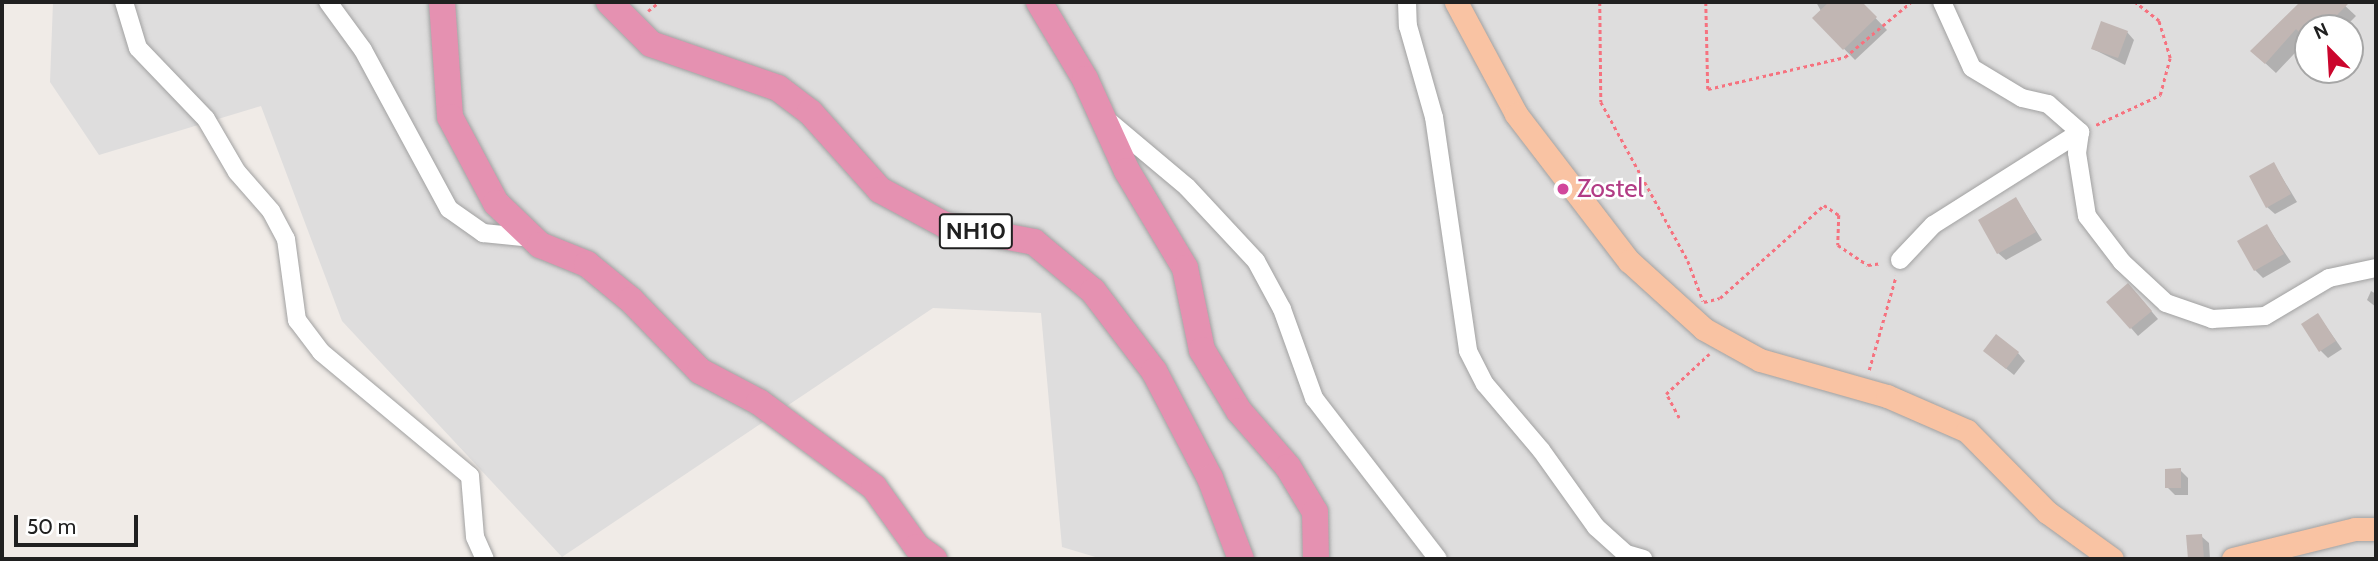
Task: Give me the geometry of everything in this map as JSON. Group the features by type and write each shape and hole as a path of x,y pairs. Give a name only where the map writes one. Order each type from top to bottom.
{"highway":[{"path":"442,2 450,117 496,203 533,238 587,264 631,300 700,371 759,402 874,487 917,547 934,559"},
{"name":"NH10","path":"609,2 651,44 778,88 810,112 880,190 945,225 1034,242 1093,291 1154,371 1210,478 1241,559"},
{"path":"1039,2 1101,114 1127,172 1185,268 1202,350 1240,411 1288,467 1315,512 1316,559"}],"main road":[{"path":"1456,2 1516,114 1629,261 1704,329 1760,360 1862,389 1967,431 2047,512 2112,559"},
{"path":"2233,559 2355,529 2376,529"}],"street":[{"path":"124,2 138,48 206,119 237,172 276,220 286,239 297,320 321,352 470,476 475,537 485,559"},
{"path":"328,2 363,50 449,209 483,233 533,238"},
{"path":"1407,2 1408,26 1434,117 1468,351 1485,384 1541,450 1596,527 1626,554 1643,559"},
{"path":"1942,2 1972,68 2022,98 2048,104 2080,132"},
{"path":"1101,114 1187,187 1256,261 1282,309 1314,398 1433,557"},
{"path":"1900,260 1933,225 2080,132"},
{"path":"2080,132 2077,153 2087,216 2122,262 2166,303 2212,319 2265,316 2329,278 2376,268"}],"path":[{"path":"1600,2 1601,102 1688,261 1707,311"},
{"path":"1706,2 1708,89 1845,57 1911,2"},
{"path":"2080,132 2160,95 2170,58 2159,21 2134,2"},
{"path":"1704,302 1720,298 1825,205 1839,215 1838,245 1868,265 1900,260 1862,389"},
{"path":"1679,418 1666,394 1724,340"}],"shaded area":[{"path":"53,2 2376,2 2376,559 1102,559 1062,547 1041,313 933,308 562,557 342,321 261,106 99,155 50,82"}],"building":[{"path":"1829,2 1862,2 1877,17 1843,50 1812,18"},
{"path":"2300,2 2350,2 2338,14 2294,14 2294,31 2265,64 2250,51"},
{"path":"2101,21 2128,31 2118,58 2091,49"},
{"path":"2274,162 2291,194 2266,208 2249,176"},
{"path":"2016,197 2036,232 1997,254 1978,220"},
{"path":"2267,224 2284,254 2254,271 2237,241"},
{"path":"2128,283 2152,311 2130,329 2106,302"},
{"path":"2318,313 2336,341 2319,352 2301,324"},
{"path":"1996,334 2019,352 2006,369 1983,351"},
{"path":"2181,468 2181,488 2165,488 2165,469"},
{"path":"2202,534 2204,559 2188,559 2186,535"}],"place":[{"name":"Zostel","path":"1563,189"}]}
